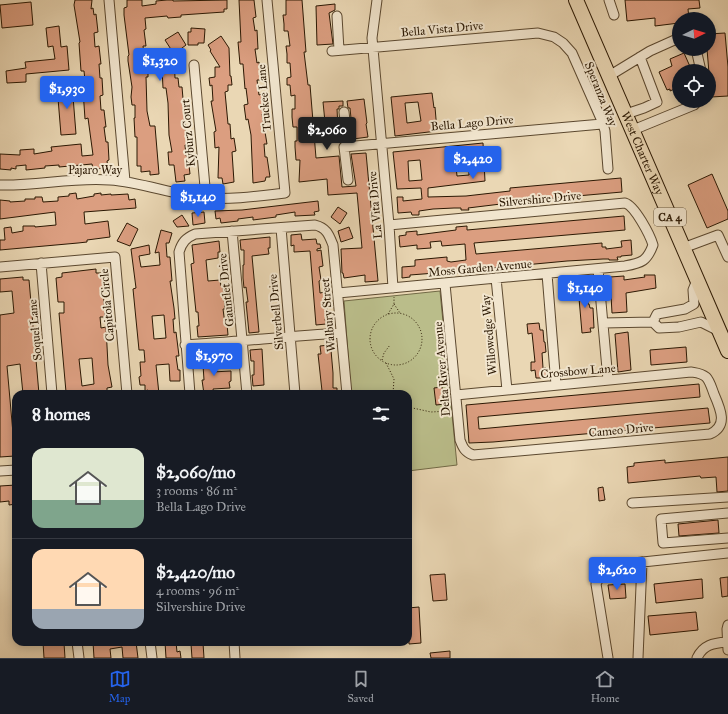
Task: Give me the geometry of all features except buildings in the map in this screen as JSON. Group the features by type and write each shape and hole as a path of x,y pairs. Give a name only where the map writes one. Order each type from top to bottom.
{"highway":[{"name":"West Charter Way","path":"579,2 609,76 725,342"}],"street":[{"path":"109,0 125,181"},
{"name":"Truckee Lane","path":"267,0 285,193"},
{"name":"La Vita Drive","path":"377,0 372,47 382,143 393,288"},
{"path":"609,0 614,15"},
{"name":"Bella Vista Drive","path":"337,16 336,50 538,33 554,37"},
{"name":"Speranza Way","path":"554,37 563,43 572,53 602,124 608,169"},
{"path":"609,76 650,51 672,41"},
{"path":"626,114 657,102 640,57"},
{"name":"Kyburz Court","path":"194,65 206,198"},
{"path":"633,130 687,108"},
{"path":"344,112 348,180"},
{"name":"Bella Lago Drive","path":"346,146 602,124"},
{"name":"Pajaro Way","path":"0,185 17,186 92,179 125,181 190,196 206,198 222,199 285,193"},
{"name":"Silvershire Drive","path":"389,225 625,203 630,205 635,211 652,240 653,245 646,260"},
{"name":"Walbury Street","path":"281,228 315,225 322,227 328,234 333,245 347,390"},
{"path":"190,390 178,252 182,243 186,238 195,234 281,228"},
{"name":"Silverbell Drive","path":"281,228 295,390"},
{"name":"Gauntlet Drive","path":"232,231 247,390"},
{"path":"683,248 718,235 728,257"},
{"name":"Capitola Circle","path":"0,267 115,257 127,390"},
{"name":"Moss Garden Avenue","path":"338,293 598,269 638,264 646,260"},
{"name":"Soquel Lane","path":"41,263 52,390"},
{"path":"598,269 608,380"},
{"path":"547,274 556,385"},
{"name":"Willowedge Way","path":"496,278 507,390"},
{"path":"654,322 657,314 685,309 694,304 693,290 697,280"},
{"name":"Delta River Avenue","path":"445,284 460,440 464,451"},
{"path":"603,324 654,322"},
{"path":"654,322 659,328 678,327 701,322 725,342"},
{"path":"185,346 289,336 341,333"},
{"name":"Crossbow Lane","path":"456,395 691,372 702,374"},
{"name":"Cameo Drive","path":"464,451 473,455 710,434 717,431 723,421 722,414 708,379 702,374"},
{"path":"0,472 12,470"},
{"path":"632,503 728,496"},
{"path":"728,513 661,519 663,542 728,538"},
{"path":"608,658 596,584 605,566 728,552"},
{"path":"638,658 642,562"},
{"path":"697,658 703,648 709,645 728,646 728,625"},
{"path":"78,646 79,658"},
{"path":"150,646 152,658"},
{"path":"234,646 235,658"}],"path":[{"path":"393,288 394,304 400,313"},
{"path":"388,314 394,304"},
{"path":"400,313 414,320 419,326 422,333 422,341 421,348 417,355 404,364 397,365 386,363 376,355 372,348 371,336 375,324 381,318 388,314 400,313"},
{"path":"382,361 384,353 390,345"},
{"path":"386,363 394,379 394,390"},
{"path":"412,408 431,412 458,410"}],"green space":[{"path":"440,291 457,465 412,471 412,390 351,390 344,301"}]}
